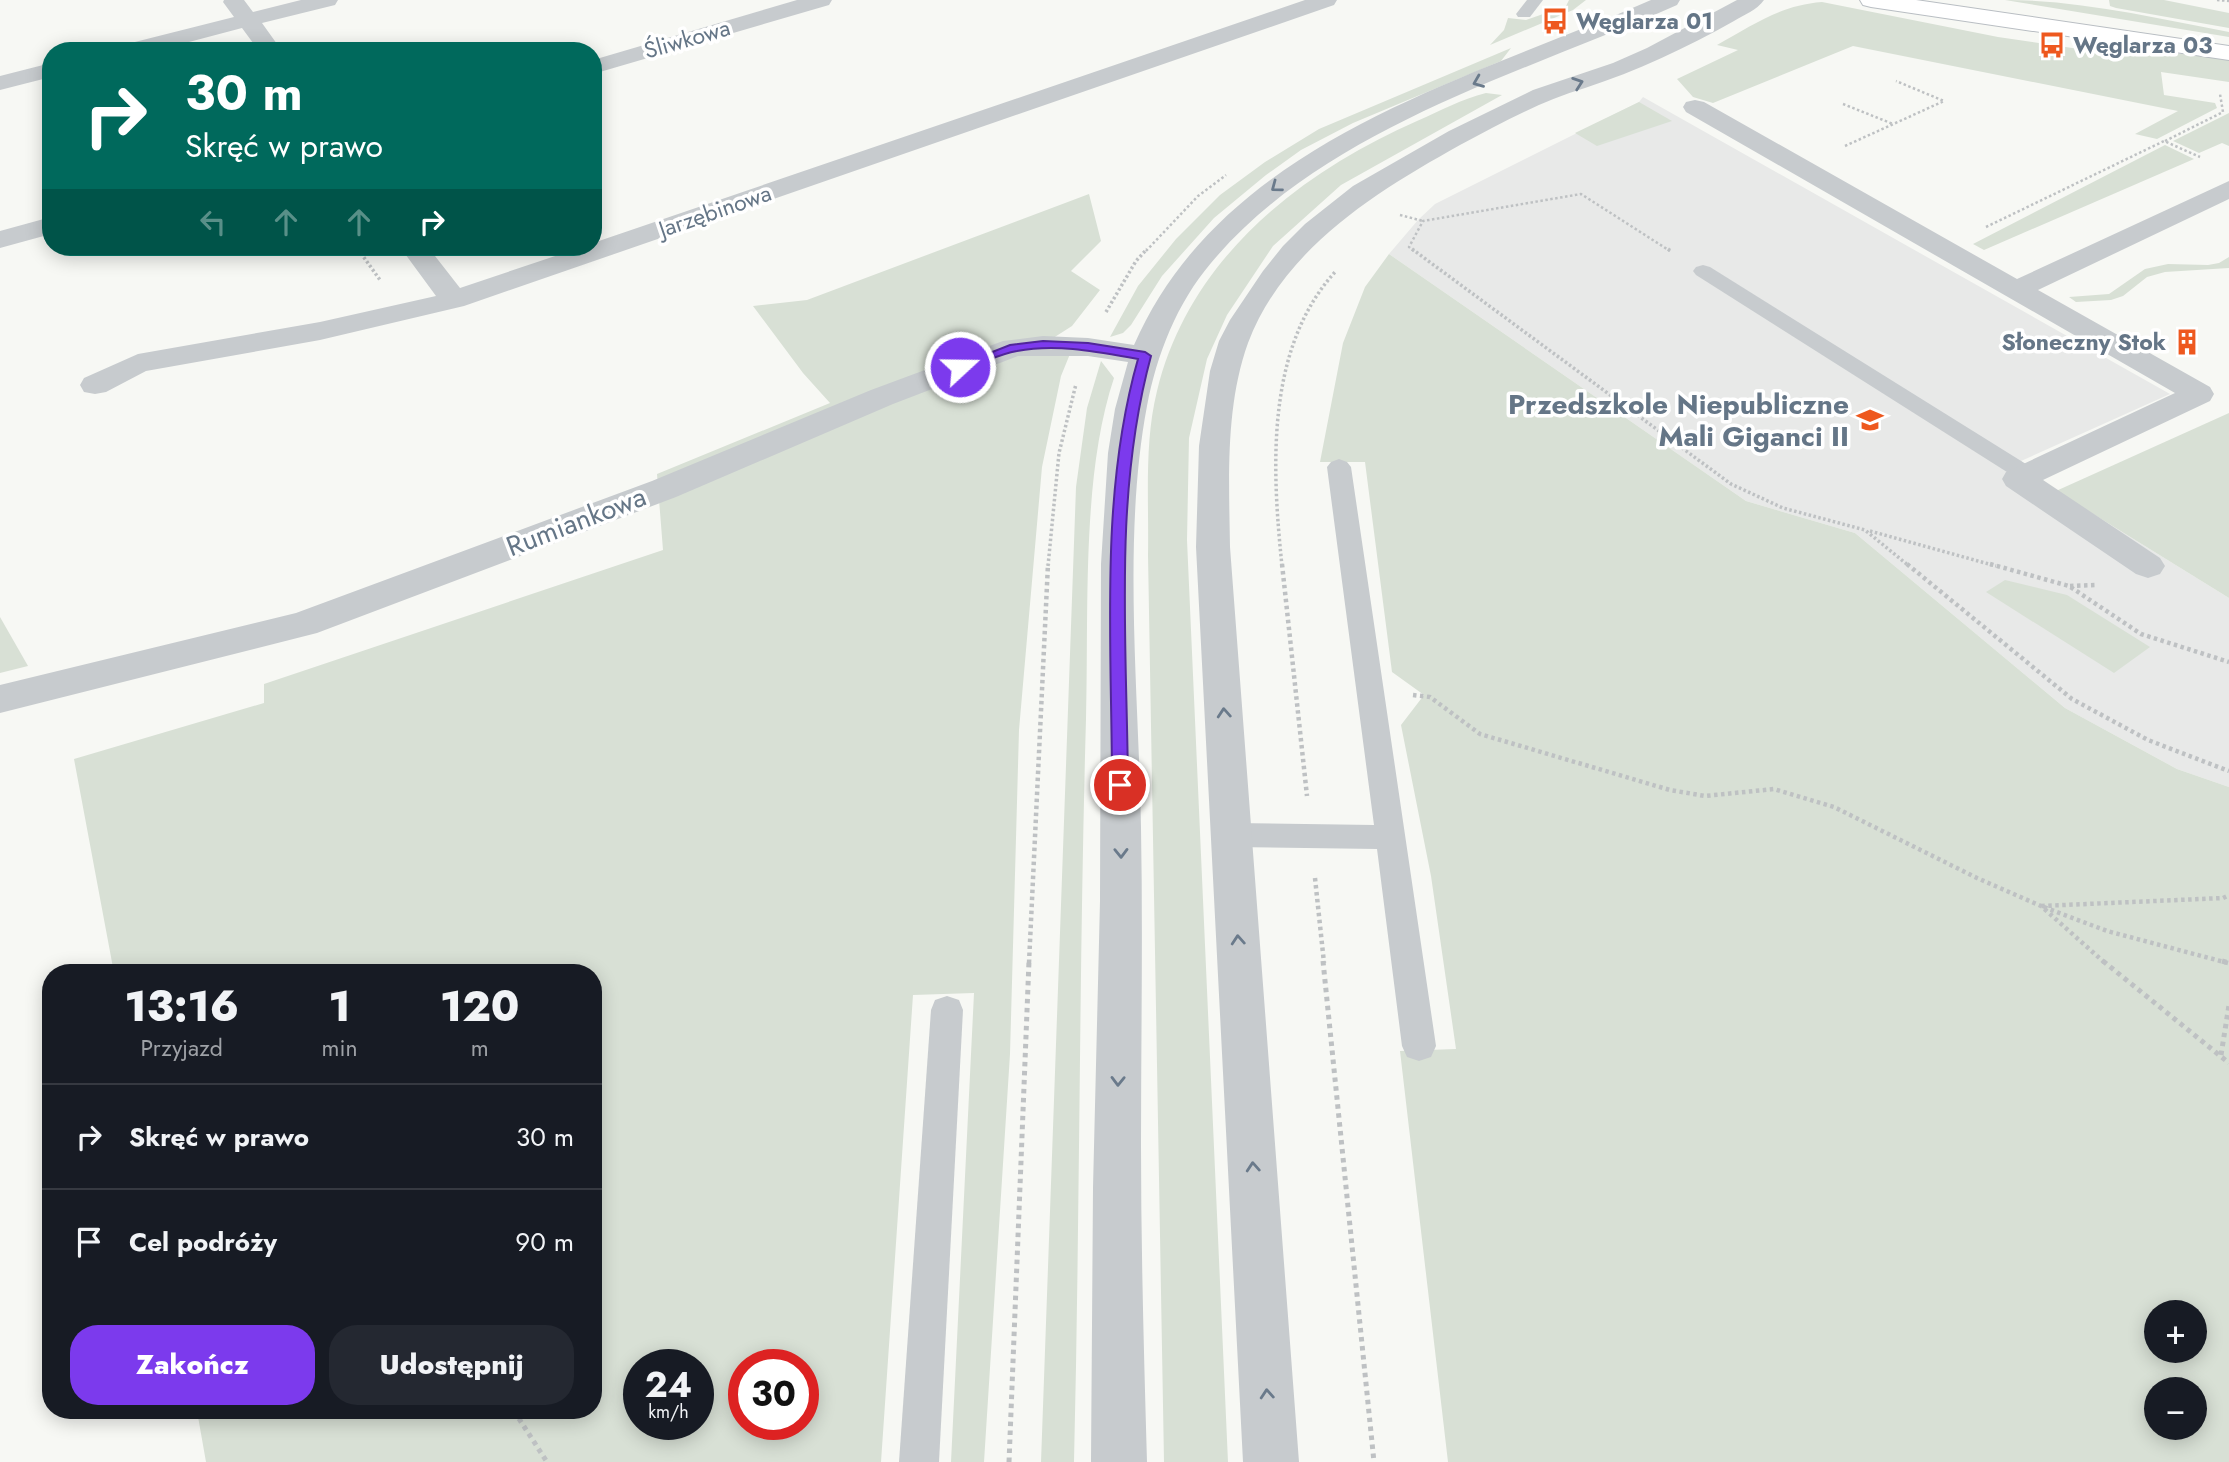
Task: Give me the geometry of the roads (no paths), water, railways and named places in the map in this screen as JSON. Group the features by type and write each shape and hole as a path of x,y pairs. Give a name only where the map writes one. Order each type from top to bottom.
{"street":[{"path":"233,0 264,42"},
{"path":"162,42 327,0"},
{"name":"Śliwkowa","path":"602,64 821,0"},
{"name":"Jarzębinowa","path":"602,249 1326,0"},
{"path":"1119,1462 1119,524 1131,406 1145,356 1177,289 1204,253 1254,204 1302,168 1359,135 1421,106 1668,0"},
{"path":"1271,1462 1213,547 1215,429 1221,390 1233,344 1272,275 1304,237 1334,211 1401,167 1541,95 1620,68 1665,48 1753,0"},
{"path":"1871,0 2229,53"},
{"path":"1967,0 2229,44"},
{"path":"0,83 42,72"},
{"path":"1695,107 2199,394 2018,478 2148,566"},
{"path":"2016,290 2229,189"},
{"path":"0,240 42,228"},
{"path":"421,256 454,300"},
{"name":"Jarzębinowa","path":"95,385 138,363 320,331 454,300 582,256"},
{"name":"Rumiankowa","path":"0,699 304,624 664,488 882,397 1014,347 1088,346 1145,356"}],"lane":[{"path":"1524,14 1535,0"},
{"path":"1703,271 2026,474"},
{"path":"1339,467 1419,1046"},
{"path":"1231,835 1390,837"},
{"path":"919,1462 947,1010"}],"place":[{"name":"Węglarza 01","path":"1555,21"},
{"name":"Węglarza 03","path":"2052,45"},
{"name":"Słoneczny Stok","path":"2187,342"},
{"name":"Przedszkole Niepubliczne Mali Giganci II","path":"1870,420"}]}
